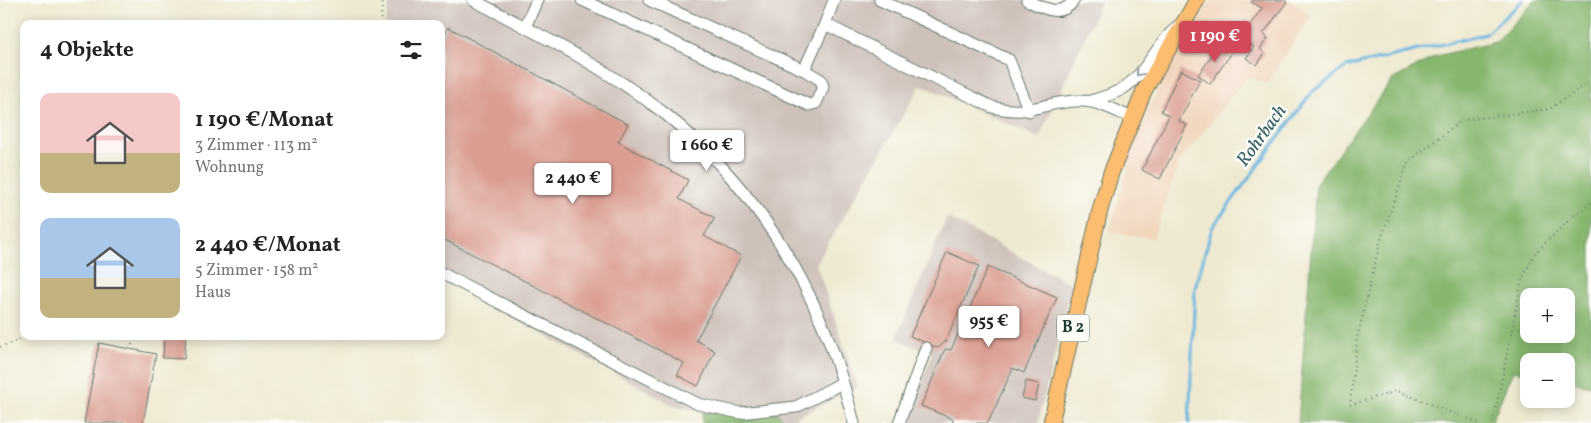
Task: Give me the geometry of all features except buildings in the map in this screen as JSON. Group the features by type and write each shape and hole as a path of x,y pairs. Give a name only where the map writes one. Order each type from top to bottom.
{"main road":[{"name":"B 2","path":"1051,423 1100,210 1111,173 1132,118 1196,0"}],"street":[{"path":"473,0 590,62 652,104 684,130 729,176 761,217 806,288 820,319 854,423"},
{"path":"524,27 537,0"},
{"path":"582,0 809,105 816,103 823,87 821,80 804,70 649,0"},
{"path":"804,70 834,0"},
{"path":"880,0 1009,60 1029,110"},
{"path":"1027,0 1057,11 1066,9 1074,0"},
{"path":"825,24 992,107 1012,111 1029,110 1072,101 1090,101 1108,96 1130,83 1171,32 1182,23"},
{"path":"1090,101 1132,118"},
{"path":"445,275 698,404 740,412 796,407 842,382"},
{"path":"899,423 926,348"}],"path":[{"path":"380,20 383,0"},
{"path":"1478,423 1397,391 1350,404 1357,339 1380,242 1408,162 1462,120 1549,110 1591,81"},
{"path":"1493,423 1522,279 1536,253 1571,218 1591,202"},
{"path":"0,347 20,340"},
{"path":"132,345 133,340"}],"shaded area":[{"path":"390,0 1102,0 1039,138 921,85 816,264 858,387 787,422 777,413 745,416 677,407 445,281 445,20 386,20"},
{"path":"1212,0 1291,0 1311,16 1267,84 1247,77 1180,161 1153,238 1109,232 1138,132 1173,58"},
{"path":"947,217 1072,285 1038,423 907,423 932,354 896,339"}],"green space":[{"path":"1535,0 1591,0 1591,386 1575,383 1575,353 1520,353 1520,372 1513,371 1491,423 1298,423 1316,183 1392,80 1436,56 1496,42"},
{"path":"703,412 745,416 777,413 787,423 702,423"}],"waterway":[{"name":"Rohrbach","path":"1189,423 1195,288 1212,228 1312,92 1346,67 1486,34 1523,0"}]}
